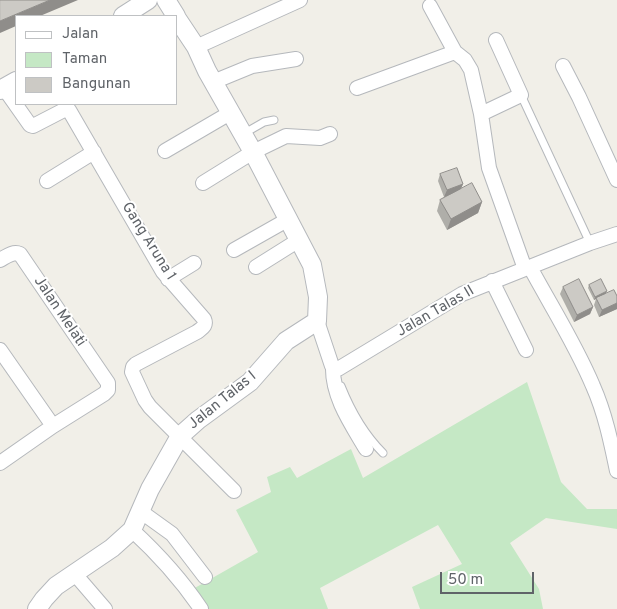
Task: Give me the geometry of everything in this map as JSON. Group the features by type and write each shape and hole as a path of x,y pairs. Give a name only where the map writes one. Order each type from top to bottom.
{"street":[{"path":"125,15 148,0"},
{"path":"166,0 175,15"},
{"path":"196,47 300,0"},
{"path":"430,6 456,52 469,65 481,114 489,168 527,268 584,365 594,387 610,435 617,471"},
{"path":"178,19 196,47 312,265 318,297 317,321 336,368 333,376 345,412 366,449"},
{"path":"481,114 521,95 496,40"},
{"path":"356,88 456,52"},
{"path":"213,82 252,66 296,59"},
{"path":"563,66 617,180"},
{"name":"Gang Aruna 1","path":"7,86 15,100"},
{"name":"Gang Aruna 1","path":"18,105 30,125 33,126 64,110 69,110 168,279 204,319 204,327 197,332 133,367 132,372 145,400 180,436"},
{"path":"165,151 230,113"},
{"path":"203,183 253,152 286,136 320,138 330,134"},
{"path":"47,182 94,152"},
{"path":"234,250 287,220"},
{"name":"Jalan Talas II","path":"336,368 462,294 617,234"},
{"path":"256,267 299,240"},
{"name":"Jalan Melati","path":"0,260 12,254 20,254 108,383 108,390 104,394 53,426"},
{"path":"168,279 194,263"},
{"path":"492,281 526,350"},
{"name":"Jalan Talas I","path":"37,609 56,586 112,548 132,530 140,511 180,436 198,420 250,382 286,341 317,321"},
{"path":"0,350 53,426 0,463"},
{"path":"180,436 234,491"},
{"path":"140,511 172,534 205,577"},
{"path":"132,530 161,557 201,609"},
{"path":"74,573 105,609"}],"lane":[{"path":"521,95 590,243"},
{"path":"242,134 264,122 274,120"},
{"path":"336,368 355,416 371,441 383,453"}],"green space":[{"path":"527,382 561,482 587,509 617,509 617,529 546,518 510,543 539,589 543,609 420,609 412,587 462,564 438,525 320,588 328,609 194,609 193,589 258,552 236,510 271,492 267,477 290,467 297,478 351,449 363,478"}],"building":[{"path":"0,0 50,0 0,21"},
{"path":"457,168 463,184 447,190 440,174"},
{"path":"472,183 482,202 451,219 440,200"},
{"path":"579,279 593,307 577,315 563,287"},
{"path":"601,279 607,291 595,297 589,285"},
{"path":"614,290 617,296 617,303 602,310 596,298"}]}
